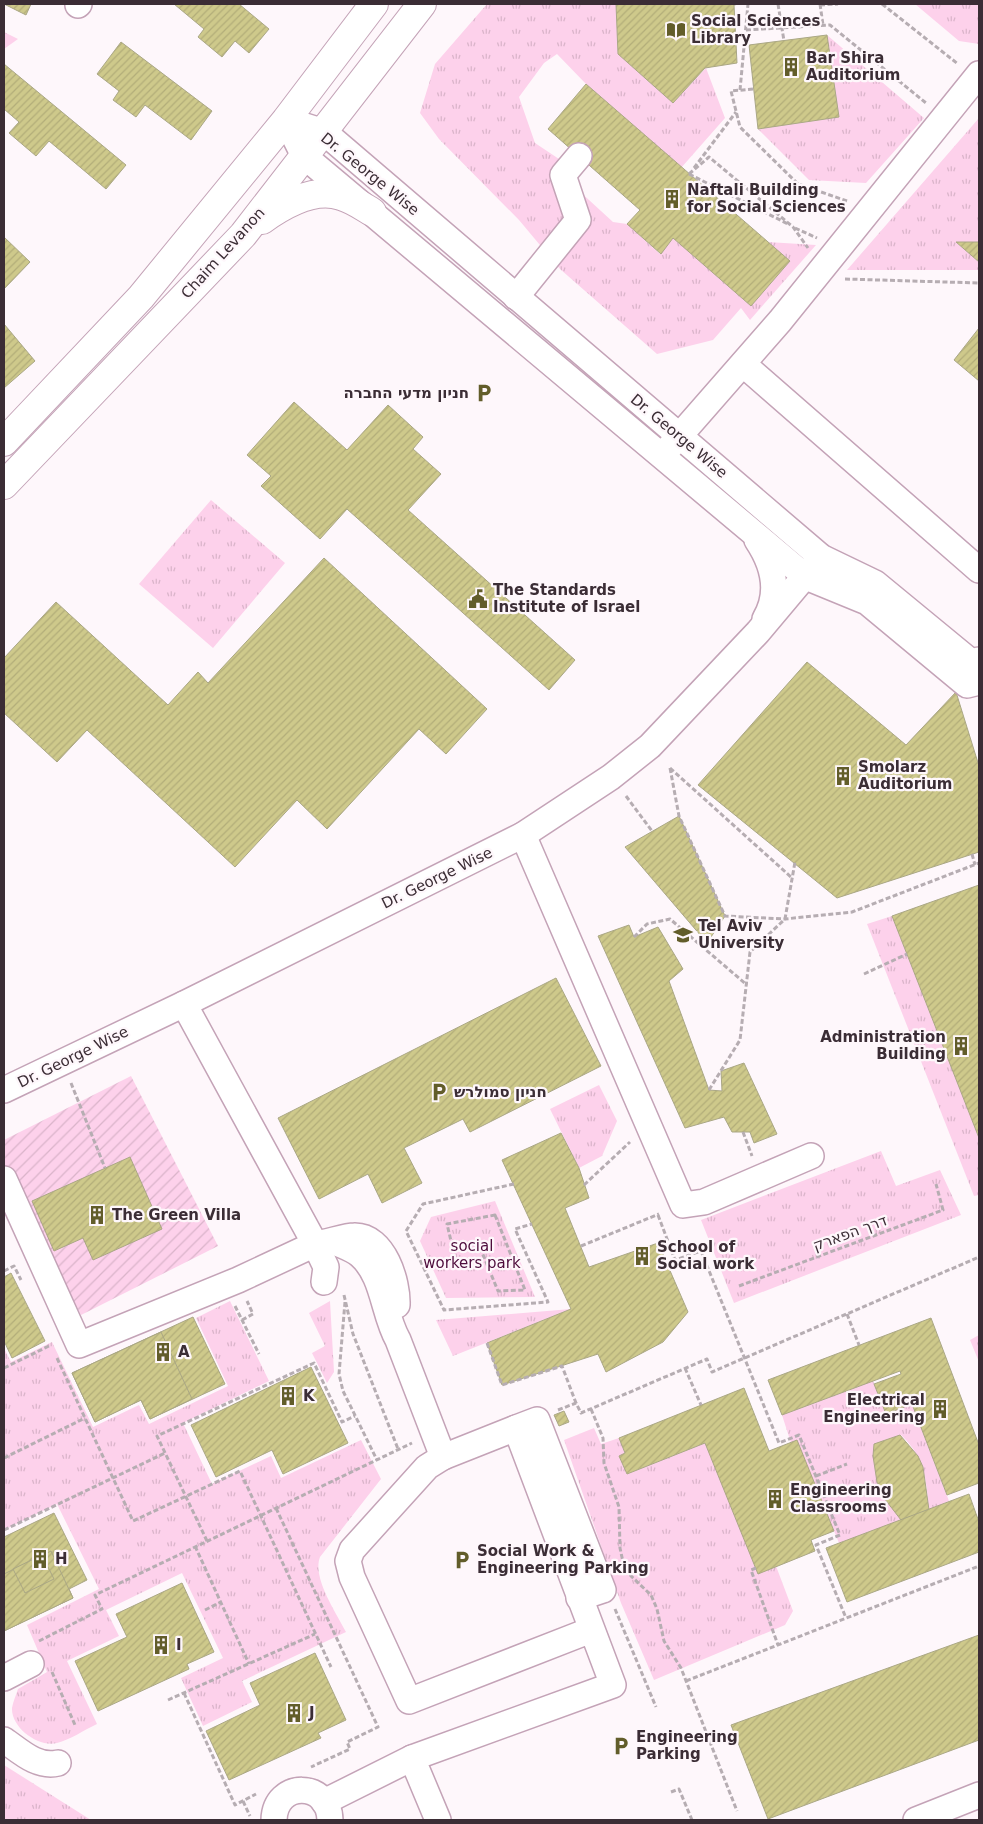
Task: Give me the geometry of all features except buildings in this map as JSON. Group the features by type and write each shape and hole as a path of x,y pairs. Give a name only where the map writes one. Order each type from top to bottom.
{"main road":[{"path":"4,442 141,297 286,120 374,4"},
{"name":"Chaim Levanon","path":"4,485 242,235 422,4"},
{"path":"242,235 271,213 290,202 309,196 327,193 341,196 372,212"}],"street":[{"path":"671,446 780,321 978,76"},
{"name":"Dr. George Wise","path":"286,120 324,132 516,297 671,446 743,522 806,577"},
{"name":"Dr. George Wise","path":"4,1090 184,1004 522,835 611,777 650,746 758,632 806,577 821,556 671,446 372,212 304,156 286,120"},
{"path":"516,297 578,220 563,175 579,156"},
{"path":"743,364 979,570"},
{"path":"743,522 765,551 775,579 771,605 758,632"},
{"path":"821,556 875,583 971,662 979,660"},
{"path":"806,577 867,602 967,685 979,682"},
{"path":"522,835 683,1204 704,1202 811,1156"},
{"path":"184,1004 325,1243 326,1267 324,1282"},
{"path":"4,1179 79,1345 325,1243 359,1254 377,1279 389,1325 398,1340 443,1457"},
{"path":"580,1598 603,1590 537,1420 443,1457 427,1466 352,1550 348,1561 352,1576 409,1701 591,1630"},
{"path":"274,1820 279,1802 293,1792 310,1791 327,1811 412,1758 613,1685 516,1428"},
{"path":"4,1678 41,1660"},
{"path":"4,1740 38,1763 49,1765 58,1763"},
{"path":"412,1758 438,1820"},
{"path":"916,1820 979,1795"}],"path":[{"path":"740,90 748,4"},
{"path":"778,4 784,41"},
{"path":"822,26 820,5 838,4"},
{"path":"882,4 978,76"},
{"path":"746,30 830,25 944,117"},
{"path":"753,88 731,91 740,127 798,184 838,198"},
{"path":"689,174 736,112"},
{"path":"689,174 709,157 793,227 810,251 814,247"},
{"path":"689,174 818,241"},
{"path":"814,278 979,283"},
{"path":"792,878 670,768 679,816 725,916 785,920 852,912 977,864 972,854"},
{"path":"611,777 652,831"},
{"path":"709,1090 740,1040 750,952 785,920 795,862"},
{"path":"634,937 647,924 670,919 747,985"},
{"path":"864,974 907,954"},
{"path":"63,1062 105,1168"},
{"path":"584,1185 649,1124"},
{"path":"514,1184 423,1204 406,1231 444,1310 548,1302 515,1229 532,1224"},
{"name":"דרך הפארק","path":"739,1286 944,1210 936,1184"},
{"path":"581,1246 683,1204"},
{"path":"495,1215 521,1282 524,1290 498,1292 479,1245 451,1241 447,1224 495,1215"},
{"path":"658,1215 675,1260 701,1251 779,1443 799,1435 840,1535 816,1544 846,1618"},
{"path":"487,1343 502,1385 562,1366 581,1413 707,1359 712,1372 979,1257"},
{"path":"4,1272 14,1266 22,1284"},
{"path":"324,1282 333,1282 340,1287 345,1297 353,1334 398,1450"},
{"path":"242,1320 253,1314 245,1297"},
{"path":"345,1297 339,1374 343,1391 377,1460"},
{"path":"847,1314 859,1345"},
{"path":"47,1336 133,1521 240,1471 331,1667"},
{"path":"4,1368 51,1345"},
{"path":"207,1541 157,1436 314,1363 342,1422 355,1416"},
{"path":"685,1368 701,1405"},
{"path":"554,1412 576,1403"},
{"path":"591,1409 603,1438 604,1463 619,1507 620,1548 623,1562 631,1576 651,1596 658,1609 664,1641 681,1668 737,1812"},
{"path":"4,1458 85,1418"},
{"path":"75,1726 41,1660 39,1641 102,1609 95,1594 414,1442"},
{"path":"4,1530 165,1453"},
{"path":"816,1476 847,1464"},
{"path":"276,1508 378,1727 347,1742 350,1748 305,1770"},
{"path":"195,1546 249,1664"},
{"path":"686,1681 979,1566"},
{"path":"756,1568 751,1570 778,1645"},
{"path":"603,1590 619,1616 656,1707"},
{"path":"205,1610 221,1602"},
{"path":"168,1700 316,1634"},
{"path":"184,1693 235,1805 260,1792"},
{"path":"670,1792 679,1789 692,1820"},
{"path":"243,1801 252,1820"}],"green space":[{"path":"487,4 616,4 618,54 673,103 706,68 725,118 681,168 586,84 557,54 544,63 519,97 535,143 559,159 577,189 613,222 627,224 660,254 673,238 751,306 789,261 768,242 816,245 750,320 741,308 713,340 657,354 560,269 519,220 439,139 420,113 435,64"},
{"path":"915,4 979,4 979,44 959,41"},
{"path":"4,32 18,39 4,49"},
{"path":"827,35 924,118 866,183 809,180 758,129 839,117"},
{"path":"979,118 979,242 957,243 979,262 979,270 847,270"},
{"path":"211,500 285,563 213,648 139,584"},
{"path":"892,916 979,1138 979,1195 974,1196 867,924"},
{"path":"131,1076 218,1246 81,1315 4,1164 4,1140"},
{"path":"599,1085 617,1121 602,1156 579,1168 550,1109"},
{"path":"881,1151 896,1186 940,1170 961,1215 734,1303 701,1220"},
{"name":"social workers park","path":"495,1201 535,1297 446,1298 420,1241 431,1217"},
{"path":"230,1301 269,1381 183,1423 212,1484 271,1456 281,1478 361,1440 381,1479 320,1557 318,1565 319,1575 326,1595 346,1632 242,1681 252,1702 203,1726 181,1678 223,1658 182,1573 106,1610 119,1636 67,1661 97,1724 62,1742 50,1744 35,1739 27,1735 16,1723 12,1708 18,1689 47,1672 27,1625 99,1589 57,1504 4,1530 4,1348 11,1362 52,1342 93,1427 139,1405 149,1424 228,1386 196,1318"},
{"path":"330,1301 334,1372 327,1383 312,1353 325,1346 309,1313"},
{"path":"571,1309 453,1356 436,1320"},
{"path":"979,1335 979,1362 970,1340"},
{"path":"873,1381 886,1414 912,1404 949,1501 929,1510 927,1488 920,1460 901,1435 875,1444 875,1466 880,1484 901,1520 839,1543 797,1441 791,1443 782,1415"},
{"path":"594,1428 601,1444 619,1438 625,1453 619,1456 627,1474 705,1443 776,1566 793,1611 785,1625 654,1680 621,1603 564,1440"},
{"path":"4,1765 91,1820 4,1820"}],"place":[{"name":"Social Sciences Library","path":"676,30"},
{"name":"Bar Shira Auditorium","path":"791,67"},
{"name":"Naftali Building for Social Sciences","path":"672,199"},
{"name":"חניון מדעי החברה","path":"484,393"},
{"name":"The Standards Institute of Israel","path":"478,599"},
{"name":"Smolarz Auditorium","path":"843,776"},
{"name":"Tel Aviv University","path":"683,935"},
{"name":"Administration Building","path":"961,1046"},
{"name":"חניון סמולרש","path":"439,1092"},
{"name":"The Green Villa","path":"97,1215"},
{"name":"School of Social work","path":"642,1256"},
{"name":"A","path":"163,1352"},
{"name":"K","path":"288,1396"},
{"name":"Electrical Engineering","path":"940,1409"},
{"name":"Engineering Classrooms","path":"775,1499"},
{"name":"H","path":"40,1559"},
{"name":"Social Work & Engineering Parking","path":"462,1560"},
{"name":"I","path":"161,1645"},
{"name":"J","path":"294,1713"},
{"name":"Engineering Parking","path":"621,1746"}]}
